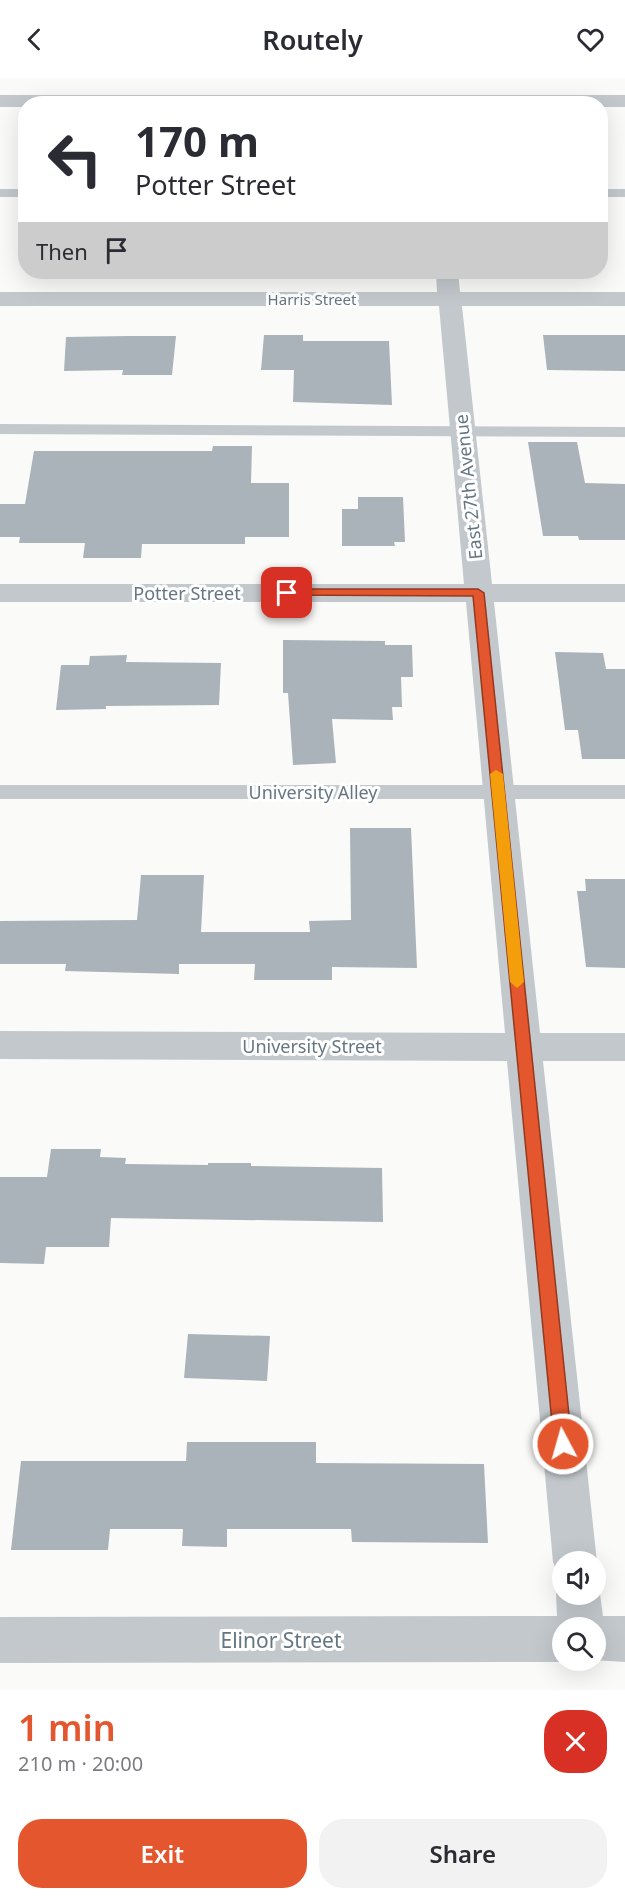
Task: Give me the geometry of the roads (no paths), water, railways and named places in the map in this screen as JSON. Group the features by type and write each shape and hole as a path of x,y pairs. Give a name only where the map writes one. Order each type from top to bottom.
{"street":[{"path":"427,78 429,96"},
{"path":"0,101 18,101"},
{"path":"608,101 625,101"},
{"name":"Harris Street","path":"0,298 448,285 625,299"},
{"name":"East 27th Avenue","path":"448,285 573,1551"},
{"name":"Potter Street","path":"0,593 625,593"},
{"name":"University Street","path":"0,1045 625,1047"},
{"name":"Elinor Street","path":"0,1640 552,1639"},
{"path":"606,1639 625,1639"}],"lane":[{"path":"0,193 18,193"},
{"path":"608,193 625,193"},
{"path":"0,429 625,432"},
{"name":"University Alley","path":"0,792 625,792"}]}
